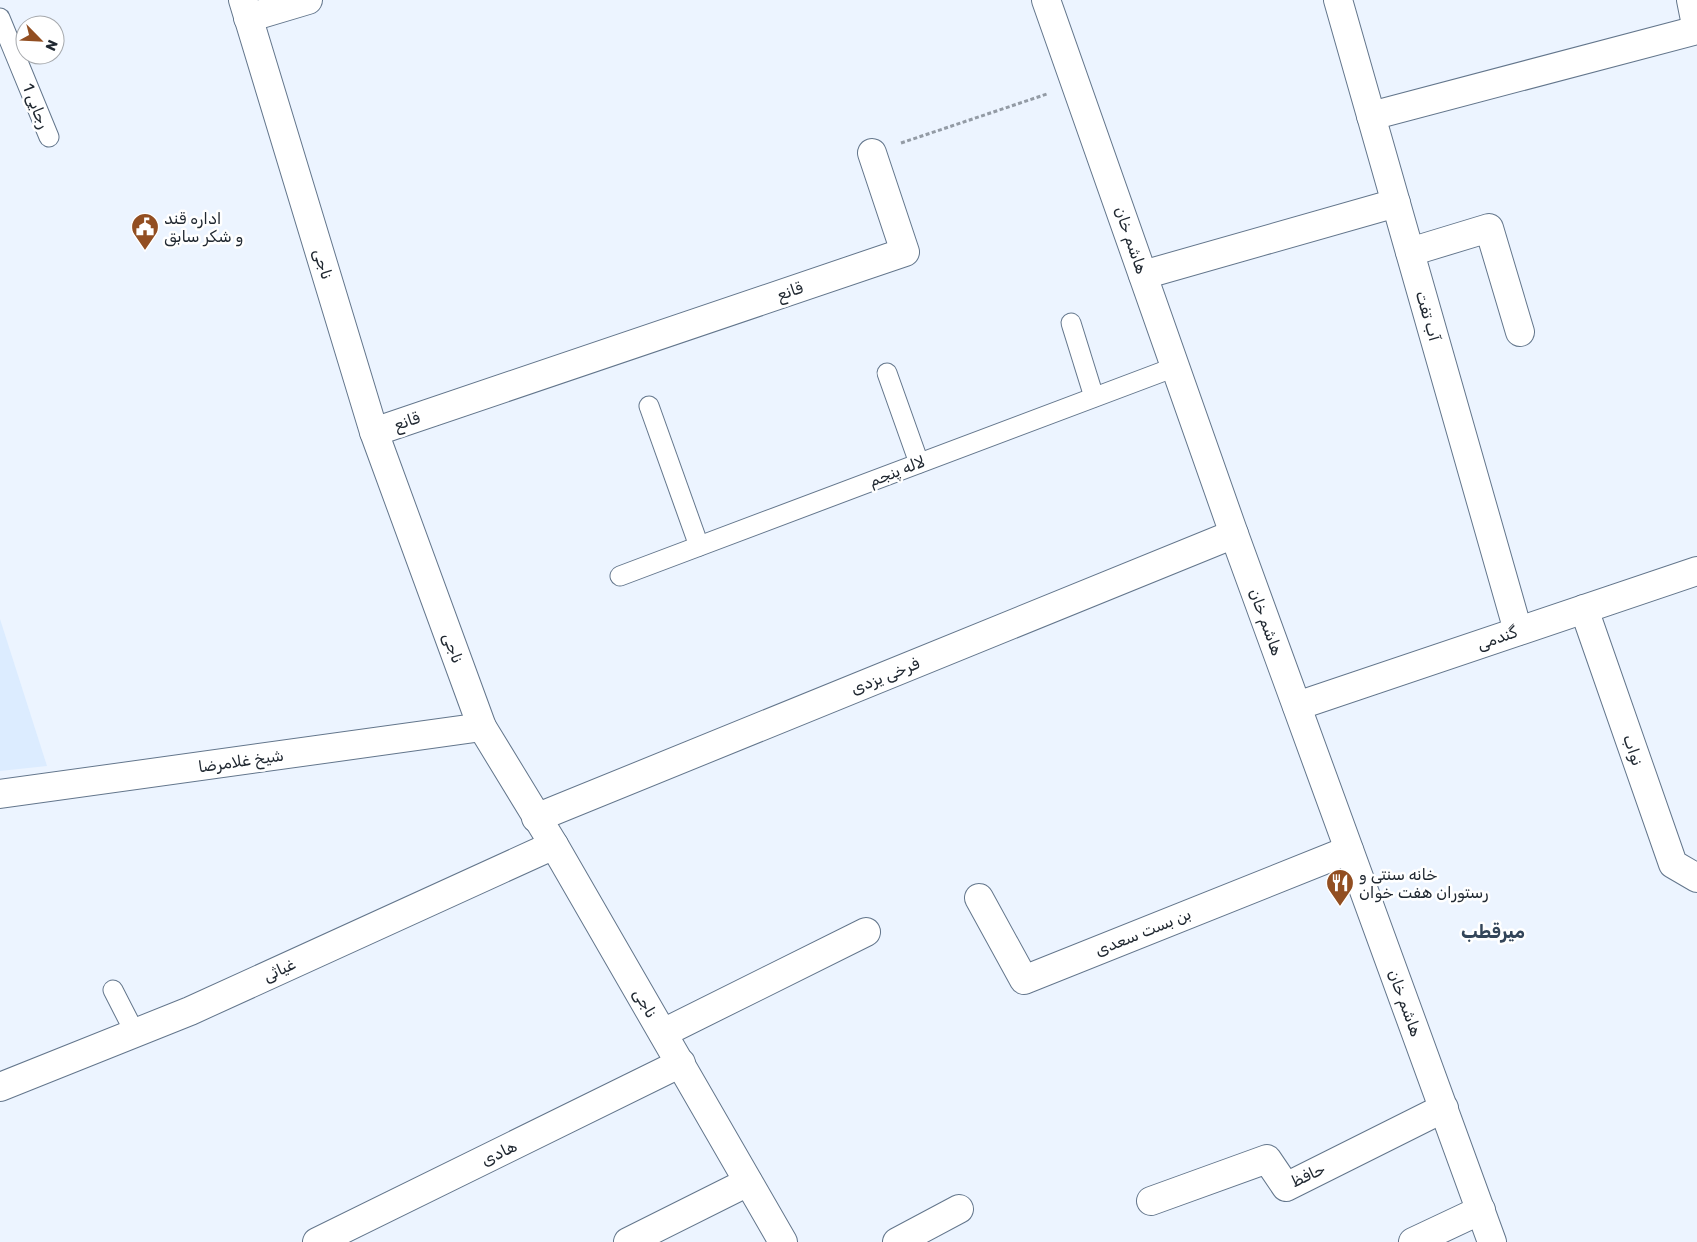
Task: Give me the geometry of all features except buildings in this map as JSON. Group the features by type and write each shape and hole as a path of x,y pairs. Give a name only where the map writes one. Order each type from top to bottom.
{"street":[{"path":"246,9 308,0"},
{"name":"هاشم خان","path":"1046,0 1234,534 1492,1242"},
{"name":"آب تفت","path":"1338,0 1518,631"},
{"path":"1371,116 1697,30 1691,0"},
{"name":"ناجی","path":"246,9 374,432 482,727 554,845 783,1242"},
{"name":"قانع","path":"374,432 905,252 872,153"},
{"path":"1143,275 1396,203"},
{"path":"1410,252 1489,228 1520,332"},
{"name":"فرخی یزدی","path":"536,818 1234,534"},
{"name":"گندمی","path":"1297,706 1697,571"},
{"name":"نواب","path":"1584,609 1673,864 1697,878"},
{"name":"شیخ غلامرضا","path":"0,794 482,727"},
{"name":"غیاثی","path":"0,1087 190,1011 554,845"},
{"name":"بن بست سعدی","path":"979,898 1024,980 1350,850"},
{"path":"663,1033 866,932"},
{"name":"هادی","path":"317,1242 681,1063"},
{"name":"حافظ","path":"1151,1201 1266,1159 1286,1187 1444,1108"},
{"path":"628,1242 748,1182"},
{"path":"897,1242 959,1209"},
{"path":"1413,1242 1481,1210"}],"lane":[{"name":"رجایی 1","path":"0,18 49,137"},
{"path":"1071,323 1094,397"},
{"name":"لاله پنجم","path":"620,576 1175,367"},
{"path":"887,373 919,463"},
{"path":"649,406 699,546"},
{"path":"113,990 135,1033"}],"path":[{"path":"872,153 1076,84"}],"shaded area":[{"path":"0,619 47,766 0,771"}],"place":[{"name":"اداره قند و شکر سابق","path":"145,251"},
{"name":"خانه سنتی و رستوران هفت خوان","path":"1340,907"}],"district":[{"name":"میرقطب","path":"1493,932"}]}
